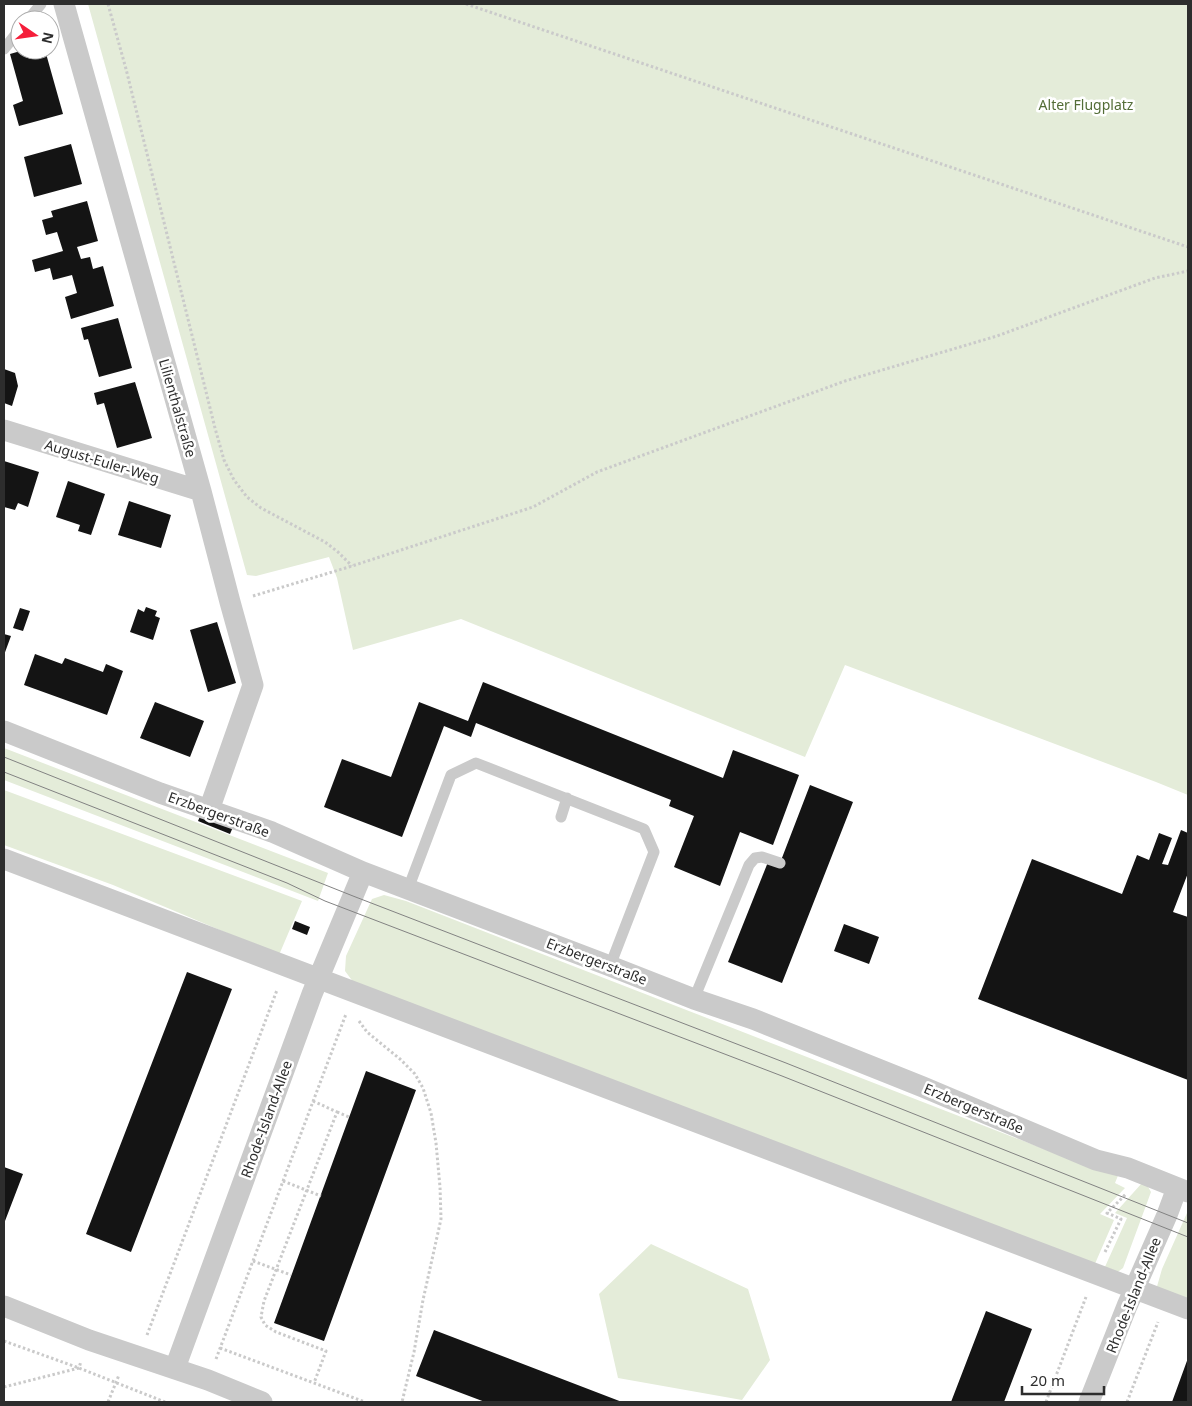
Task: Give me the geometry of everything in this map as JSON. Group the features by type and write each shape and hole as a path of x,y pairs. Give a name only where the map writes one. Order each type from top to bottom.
{"street":[{"name":"Lilienthalstraße","path":"64,4 201,491 253,685 209,810"},
{"name":"August-Euler-Weg","path":"4,430 201,491"},
{"name":"Erzbergerstraße","path":"4,731 160,793 272,832 363,872 694,999 753,1019 1096,1160 1128,1168 1182,1190"},
{"path":"4,859 1188,1309"},
{"name":"Rhode-Island-Allee","path":"175,1368 318,978 363,872"},
{"name":"Rhode-Island-Allee","path":"1090,1402 1135,1288 1167,1215 1182,1190"},
{"path":"4,1306 89,1340 175,1368 262,1402"}],"lane":[{"path":"408,889 451,775 476,763 644,829 654,852 610,966"},
{"path":"561,817 567,798"},
{"path":"694,999 749,865 755,858 762,857 780,863"}],"path":[{"path":"108,4 224,460 234,480 247,497 261,508 325,542 352,566"},
{"path":"466,4 1188,247"},
{"path":"230,602 352,566 533,506 597,472 845,381 997,336 1155,278 1188,271"},
{"path":"139,1356 280,982"},
{"path":"208,1380 348,1008"},
{"path":"356,1017 367,1032 415,1074 424,1088 431,1113 436,1143 442,1218 402,1402"},
{"path":"313,1101 349,1116"},
{"path":"314,1383 326,1351 276,1332 265,1325 261,1317 264,1301 337,1112"},
{"path":"1046,1402 1096,1274 1121,1218 1107,1213 1132,1186 1121,1181 1128,1168"},
{"path":"283,1181 321,1196"},
{"path":"253,1261 292,1275"},
{"path":"1127,1402 1160,1319"},
{"path":"79,1368 89,1340"},
{"path":"4,1341 165,1402"},
{"path":"220,1348 365,1402"},
{"path":"4,1388 79,1368"}],"green space":[{"name":"Alter Flugplatz","path":"88,4 1188,4 1188,795 845,665 805,757 461,619 353,650 337,578 329,557 256,576 247,575"},
{"path":"4,748 328,873 318,901 4,780"},
{"path":"4,790 302,901 279,955 113,885 4,845"},
{"path":"384,895 406,901 1098,1170 1119,1173 1115,1183 1125,1188 1100,1214 1114,1220 1094,1266 354,983 345,971 346,956 372,899"},
{"path":"1142,1183 1147,1185 1151,1192 1123,1268 1115,1274 1104,1269 1127,1218 1115,1213"},
{"path":"1187,1213 1188,1302 1156,1290 1162,1269"},
{"path":"651,1244 748,1289 770,1360 742,1400 618,1378 599,1294"}],"building":[{"path":"12,60 48,60 63,114 19,126 13,105 23,101"},
{"path":"71,144 82,184 34,197 24,157"},
{"path":"87,201 98,241 77,247 81,259 90,257 93,269 103,266 114,306 71,319 65,297 77,293 72,275 53,280 50,268 35,272 32,260 63,251 57,232 46,235 42,220 53,217 51,211"},
{"path":"118,318 132,368 99,377 88,339 84,340 81,328"},
{"path":"4,369 15,373 18,386 12,406 4,403"},
{"path":"135,382 152,438 117,448 104,403 97,405 94,393"},
{"path":"4,461 39,472 28,507 18,503 15,510 4,507"},
{"path":"68,481 105,494 91,535 78,531 80,525 56,517"},
{"path":"129,501 171,515 161,548 118,535"},
{"path":"146,607 157,611 155,616 160,618 153,640 130,632 138,609 144,612"},
{"path":"20,608 30,611 23,631 13,628"},
{"path":"217,622 236,683 208,692 190,630"},
{"path":"4,634 11,636 4,655"},
{"path":"35,654 62,664 65,658 103,672 106,664 123,671 107,715 24,685"},
{"path":"483,682 723,778 733,750 799,775 773,845 740,832 720,886 674,867 694,816 669,806 671,800 476,723 471,737 444,726 402,837 324,807 342,759 391,777 419,702 468,721"},
{"path":"155,702 204,721 190,757 140,738"},
{"path":"810,785 853,802 782,983 728,962 768,862 780,863"},
{"path":"201,814 233,827 230,834 198,821"},
{"path":"1181,830 1188,833 1188,873 1173,912 1188,917 1188,1080 978,999 1032,859 1122,894 1137,855 1149,860 1159,833 1172,838 1162,864 1168,865"},
{"path":"295,921 310,927 307,935 292,929"},
{"path":"844,924 879,937 869,964 834,951"},
{"path":"187,972 232,989 131,1252 86,1234"},
{"path":"366,1071 416,1090 324,1341 274,1323"},
{"path":"4,1167 23,1174 5,1221 4,1221"},
{"path":"986,1311 1032,1329 1004,1402 951,1402"},
{"path":"434,1330 622,1402 485,1402 416,1376"},
{"path":"1188,1358 1188,1402 1172,1402"}],"tram line":[{"path":"4,757 353,896 786,1063 1188,1223"},
{"path":"4,772 287,883 325,901 782,1076 1188,1237"}]}
